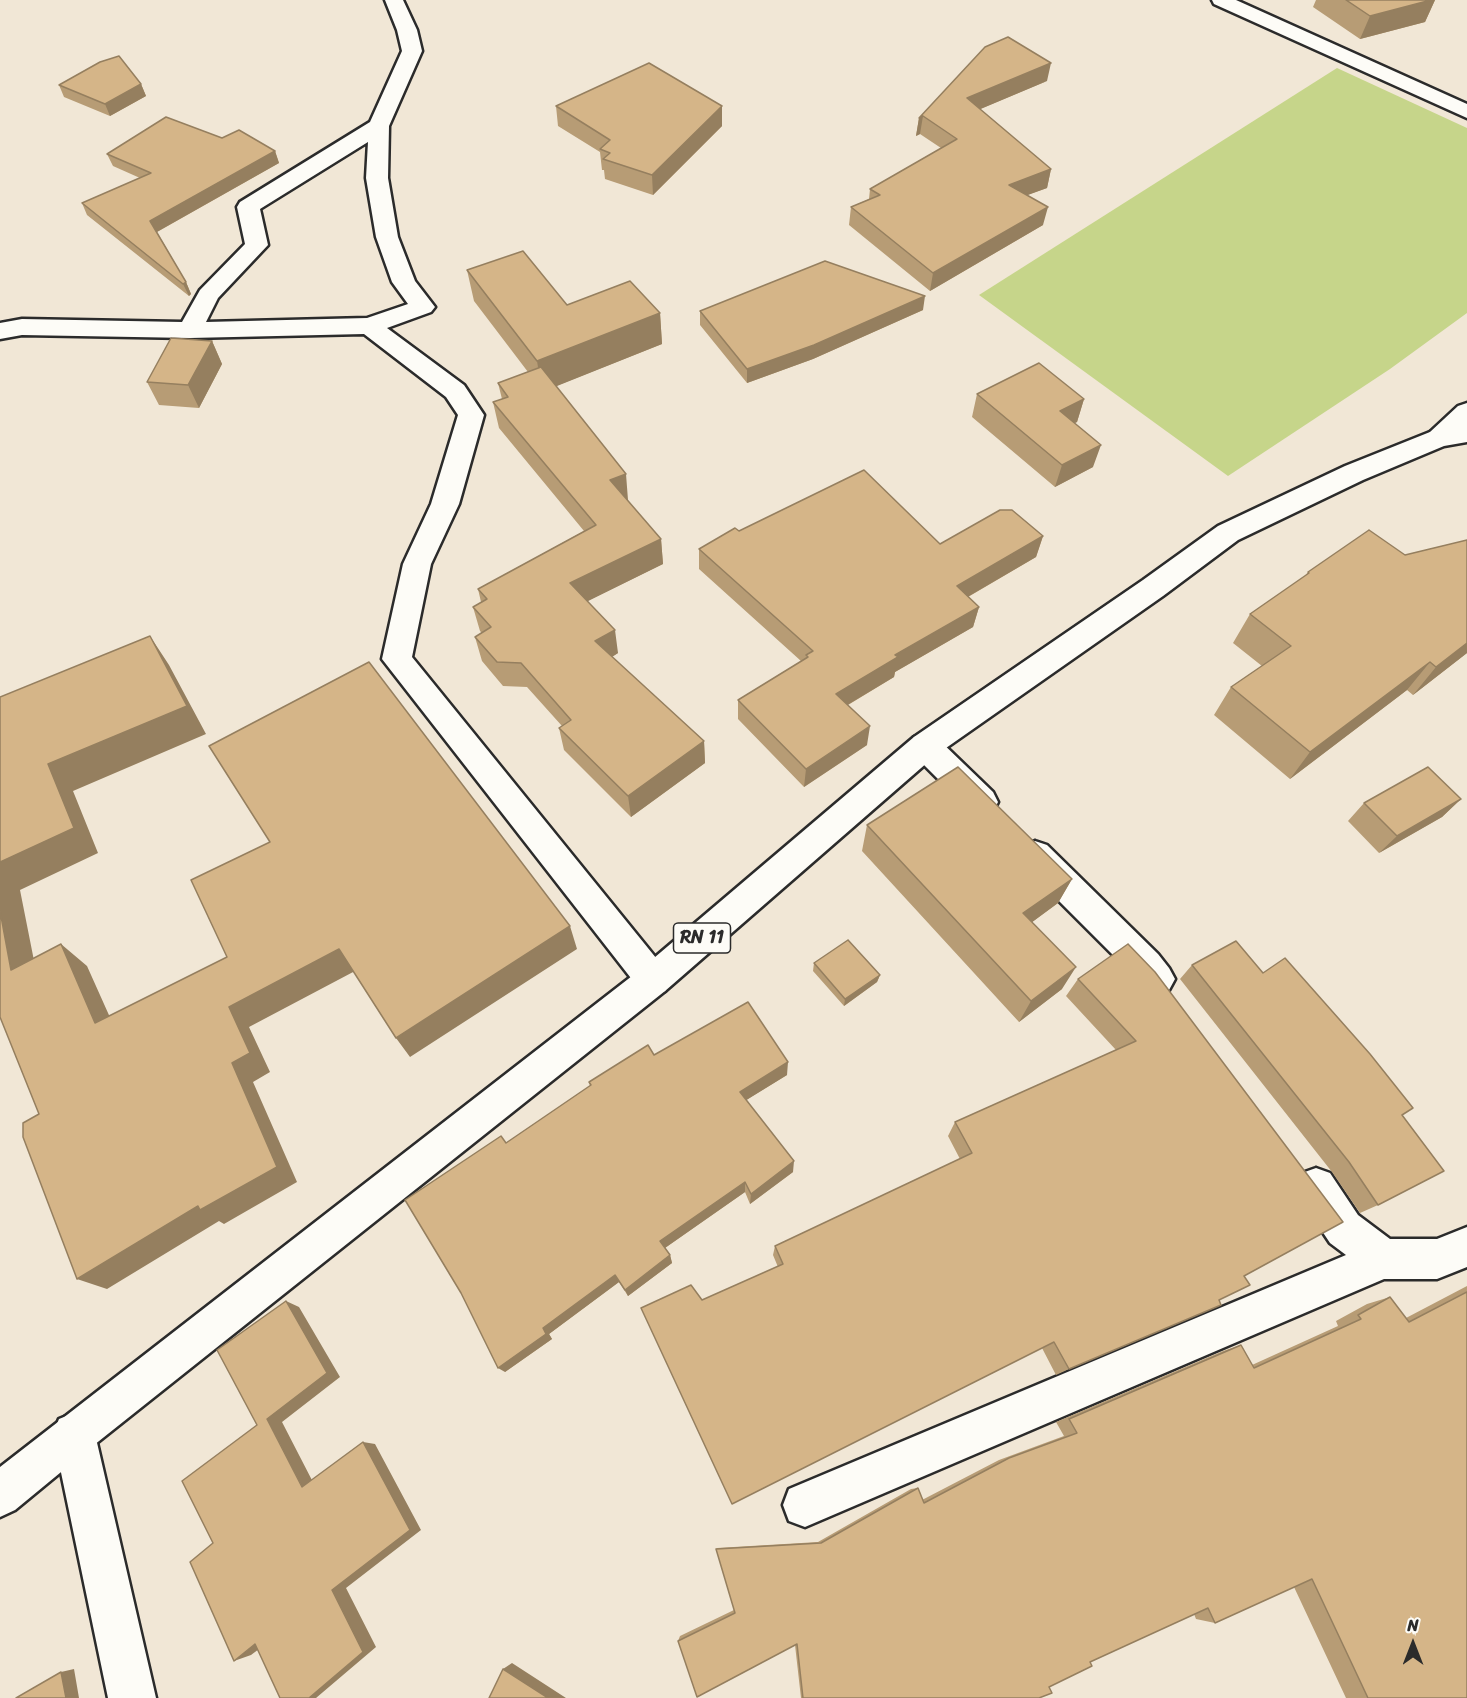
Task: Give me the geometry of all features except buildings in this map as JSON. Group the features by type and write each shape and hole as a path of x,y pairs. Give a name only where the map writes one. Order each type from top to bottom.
{"street":[{"path":"0,331 22,327 190,330 369,326 423,307 405,282 387,237 377,178 378,126 412,51 407,30 394,0"},
{"path":"1221,0 1467,112"},
{"path":"190,330 208,296 257,245 248,207 378,126"},
{"path":"369,326 455,391 471,416 445,504 417,564 397,659 653,980"},
{"path":"1453,435 1467,412"},
{"name":"RN 11","path":"0,1495 74,1434 653,980 926,746 1228,533 1354,473 1453,435"},
{"path":"926,746 1146,965 1175,1002"},
{"path":"1295,1159 1344,1229 1384,1259"},
{"path":"805,1505 1384,1259 1437,1259 1467,1247"},
{"path":"74,1434 132,1698"}],"green space":[{"path":"1337,68 1467,128 1467,313 1390,369 1228,476 979,295"}]}
